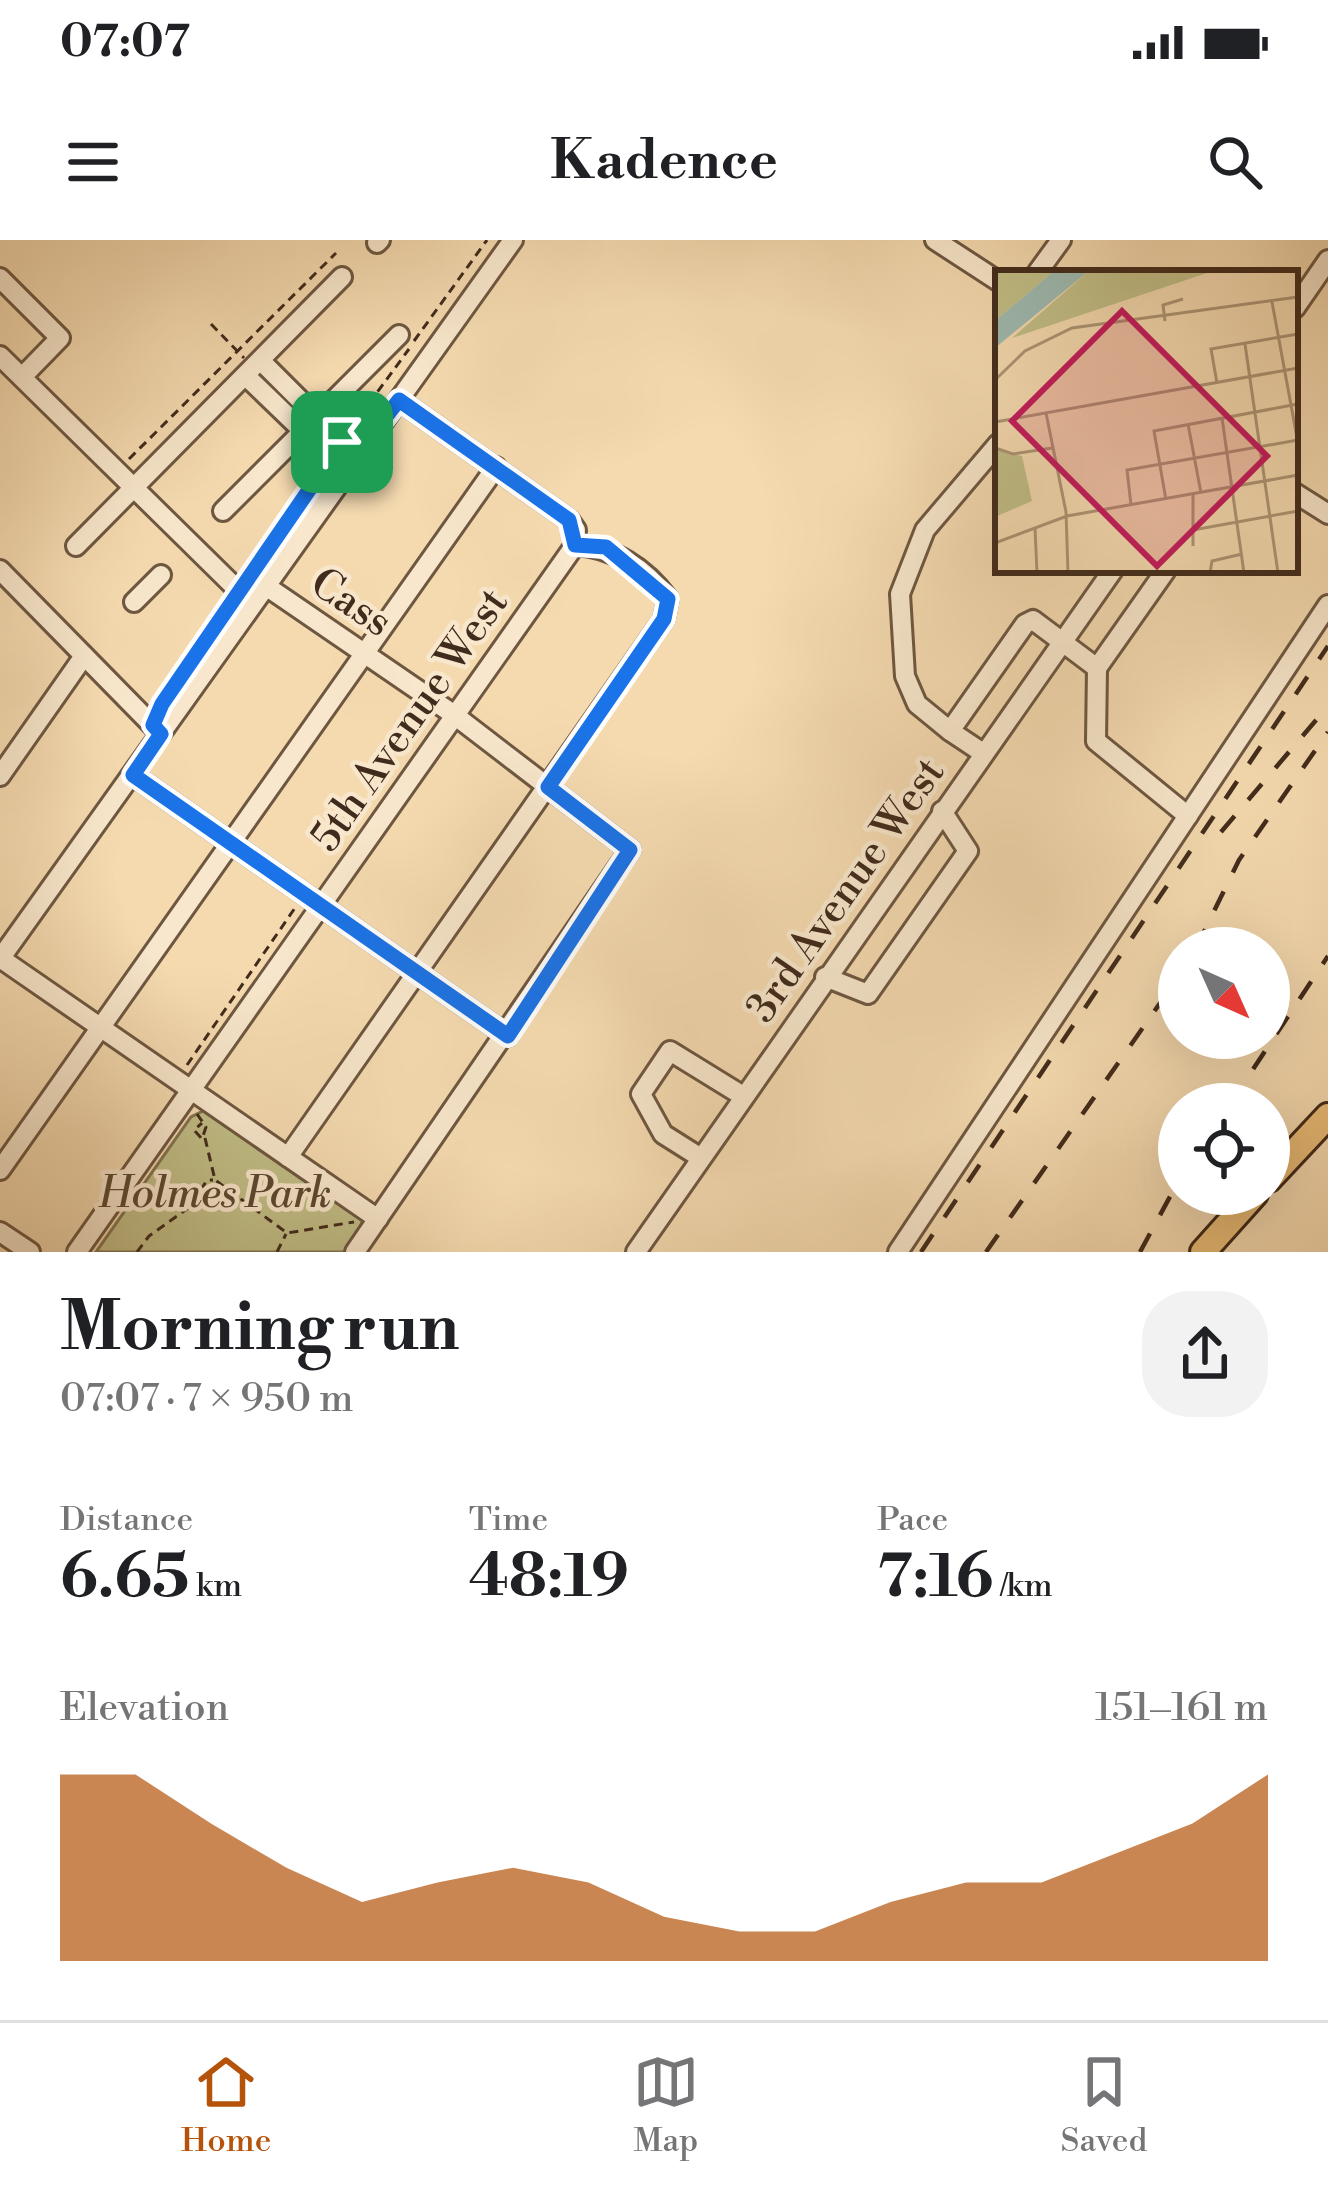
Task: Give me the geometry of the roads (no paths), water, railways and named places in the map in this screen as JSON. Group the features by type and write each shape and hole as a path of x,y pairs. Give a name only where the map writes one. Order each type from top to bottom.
{"main road":[{"path":"1290,1157 1328,1116"},
{"path":"1203,1252 1236,1215"}],"street":[{"path":"378,1219 0,958 133,775 244,596 263,584 341,454 399,400 513,240"},
{"path":"935,240 995,279"},
{"path":"1039,270 1061,240"},
{"path":"1298,304 1328,260"},
{"path":"76,545 342,277"},
{"path":"0,278 60,338 22,376"},
{"path":"223,511 398,335"},
{"path":"0,356 244,596"},
{"path":"254,368 319,417 341,454"},
{"path":"254,368 304,432 341,454"},
{"path":"288,1157 664,619 668,599 606,547 575,545 569,520 399,400"},
{"path":"983,753 917,704 905,676 900,594 925,530 995,448"},
{"path":"0,1170 496,467"},
{"path":"1298,495 1328,514"},
{"name":"5th Avenue West","path":"77,1252 575,545"},
{"path":"0,572 157,730"},
{"name":"3rd Avenue West","path":"644,1249 700,1158 825,977 1111,573"},
{"path":"1164,573 1097,668 1096,741 1188,816"},
{"path":"134,602 161,575"},
{"name":"Cass","path":"263,584 453,714 630,850 508,1036"},
{"path":"898,1252 1328,605"},
{"path":"950,731 1033,620 1097,668"},
{"path":"0,776 84,656"},
{"path":"133,775 508,1036 355,1252"},
{"path":"825,977 868,994 968,851 942,811"},
{"path":"700,1158 663,1134 641,1094 670,1052 743,1096"},
{"path":"0,1232 30,1252"}],"railway":[{"path":"921,1252 1328,646"},
{"path":"1221,832 1328,706"},
{"path":"1206,927 1239,860 1328,732"},
{"path":"1244,1083 1328,956"},
{"path":"986,1252 1158,1006"},
{"path":"1140,1252 1160,1215"}],"park label":[{"name":"Holmes Park","path":"215,1192"}]}
